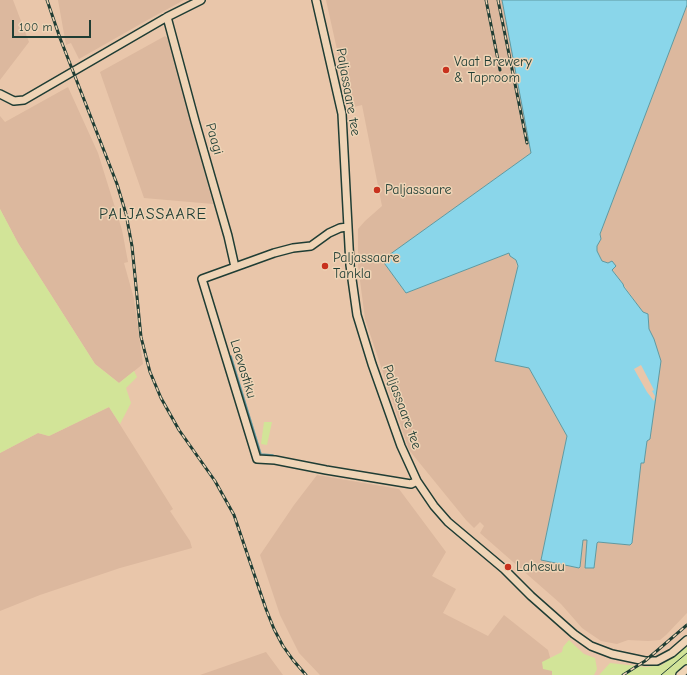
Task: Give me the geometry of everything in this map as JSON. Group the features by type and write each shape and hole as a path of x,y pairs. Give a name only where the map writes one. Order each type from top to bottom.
{"street":[{"path":"0,94 14,101 24,100 167,17 201,0"},
{"name":"Paljassaare tee","path":"316,0 342,114 347,227 350,265 357,315 372,364 401,446 417,481 434,506 448,522 504,569 536,601 574,634 591,646 612,654 645,661 657,661 672,654 687,640"},
{"name":"Paagi","path":"167,17 228,236 235,267"},
{"name":"Laevastiku","path":"347,227 340,228 329,233 311,246 293,248 274,253 202,279 257,459 275,460 411,484 417,481"},
{"path":"680,675 687,669"}],"shaded area":[{"path":"0,0 13,0 29,42 0,80"},
{"path":"58,0 184,0 79,59 71,43 66,45"},
{"path":"326,0 502,0 531,153 382,260 406,293 509,253 510,256 516,260 529,368 567,436 541,560 579,568 583,540 587,540 585,567 594,568 598,542 630,545 641,462 644,462 647,441 650,438 660,356 649,329 648,315 643,312 608,263 602,261 597,251 597,246 601,239 600,234 687,5 687,613 660,640 628,640 617,644 601,641 582,628 561,604 480,533 484,526 480,522 474,528 466,520 409,450 365,319 358,265 358,229 382,206 362,105 350,108"},
{"path":"165,36 169,39 213,204 144,198 100,72"},
{"path":"68,87 98,153 122,230 128,262 124,263 134,299 143,364 119,383 95,364 18,243 0,209 0,116 5,122"},
{"path":"109,407 173,509 170,511 190,541 192,548 120,568 40,595 0,611 0,453 38,433 49,436"},
{"path":"317,475 399,489 446,552 432,576 456,589 443,613 488,636 504,615 548,650 554,672 553,675 320,675 299,653 280,615 260,555 294,505"},
{"path":"266,652 283,675 200,675"}],"green space":[{"path":"0,209 18,243 95,364 119,383 134,371 137,377 126,388 131,403 120,424 109,407 49,436 38,433 0,453"},
{"path":"264,422 272,422 267,445 261,444"},
{"path":"569,640 584,654 595,658 597,669 594,675 552,675 552,671 543,669 542,662 562,652 563,647"},
{"path":"687,646 687,664 674,675 599,675 610,663 646,667 662,665"}],"water":[{"path":"502,0 687,0 687,5 600,234 601,239 597,246 597,251 602,261 608,263 612,261 616,266 612,270 643,312 648,314 649,329 661,361 650,439 647,441 644,463 641,463 632,543 630,545 598,542 594,568 585,568 587,540 583,540 579,568 541,560 567,436 529,368 495,361 518,266 516,260 510,256 509,253 406,293 382,260 531,153"}],"pier":[{"path":"641,365 654,390 652,391 655,396 654,401 634,369"}],"waterway":[{"path":"231,356 261,454 273,455"}],"tram line":[{"path":"661,675 687,653"}],"railway":[{"path":"47,0 60,38 117,184 126,214 132,246 141,337 150,372 161,398 179,430 215,481 234,515 274,629 283,646 306,675"},
{"path":"486,0 500,70"},
{"path":"498,0 527,143"},
{"path":"623,675 645,661 687,625"}],"place":[{"name":"Vaat Brewery & Taproom","path":"446,70"},
{"name":"Paljassaare","path":"377,190"},
{"name":"Paljassaare Tankla","path":"325,266"},
{"name":"Lahesuu","path":"508,567"}],"district":[{"name":"PALJASSAARE","path":"153,214"}]}
